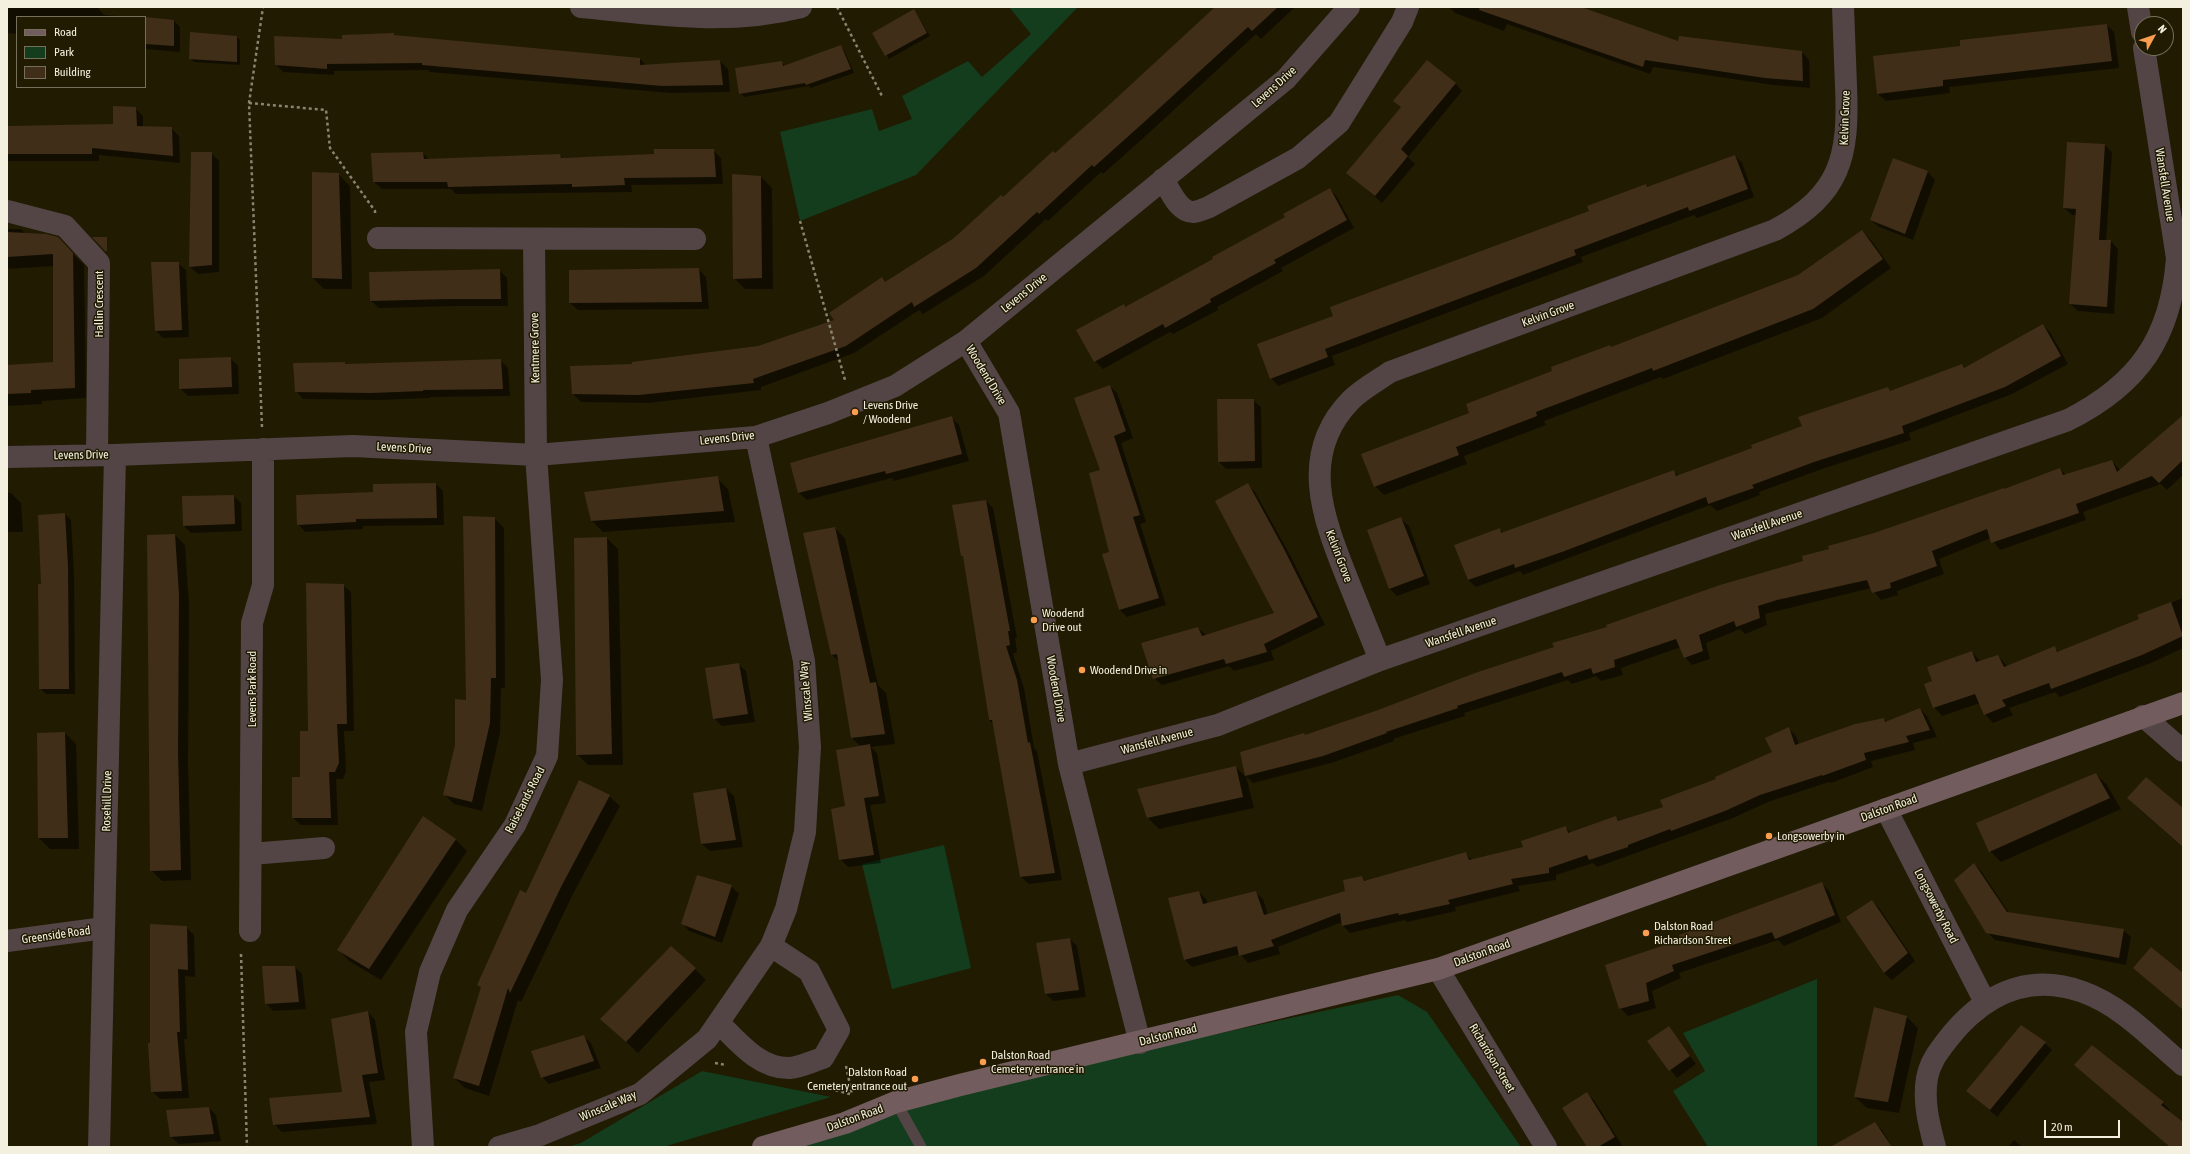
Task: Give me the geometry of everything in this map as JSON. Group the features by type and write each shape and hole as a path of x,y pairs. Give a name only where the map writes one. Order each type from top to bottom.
{"main road":[{"name":"Dalston Road","path":"763,1147 845,1123 896,1102 960,1085 1140,1043 1438,969 2143,716 2183,703"}],"street":[{"path":"582,7 708,19 753,16 801,7"},
{"name":"Levens Drive","path":"7,457 353,446 536,455 756,436 852,404 895,386 966,341 1286,79 1349,7"},
{"path":"1163,180 1177,202 1186,210 1194,212 1209,207 1298,158 1339,123 1402,22 1408,7"},
{"name":"Kelvin Grove","path":"1380,660 1330,535 1321,506 1320,458 1326,437 1337,417 1351,400 1390,372 1775,230 1805,212 1833,180 1841,164 1846,140 1847,115 1843,7"},
{"name":"Wansfell Avenue","path":"1069,764 1218,725 1380,660 2068,420 2091,408 2119,389 2141,364 2157,339 2169,313 2175,286 2177,258 2145,56"},
{"name":"Hallin Crescent","path":"7,211 65,226 99,263 106,455"},
{"path":"378,238 534,240 695,239"},
{"name":"Kentmere Grove","path":"534,240 536,455"},
{"name":"Woodend Drive","path":"966,341 1009,413 1069,764 1140,1043"},
{"name":"Winscale Way","path":"499,1147 540,1135 640,1094 707,1039 772,946 786,909 805,832 810,747 804,662 756,436"},
{"name":"Levens Park Road","path":"250,931 252,623 264,585 263,449"},
{"name":"Rosehill Drive","path":"99,1147 104,928 106,455"},
{"name":"Raiselands Road","path":"423,1147 416,1032 430,972 456,910 515,825 546,756 552,680 536,455"},
{"path":"2143,716 2183,751"},
{"name":"Longsowerby Road","path":"1886,809 1985,1002"},
{"path":"251,854 324,848"},
{"name":"Greenside Road","path":"7,941 104,928"},
{"path":"719,1023 743,1048 769,1066 791,1068 824,1058 838,1030 809,971 772,946"},
{"name":"Richardson Street","path":"1438,969 1546,1147"},
{"path":"1935,1147 1925,1102 1927,1078 1933,1058 1970,1014 1985,1002 2007,991 2029,985 2065,987 2083,992 2102,1000 2120,1011 2183,1065"}],"lane":[{"path":"896,1102 920,1147"}],"path":[{"path":"263,7 249,103 263,449"},
{"path":"837,7 882,98"},
{"path":"249,103 326,110 330,148 375,211 378,238"},
{"path":"800,221 852,404"},
{"path":"247,1147 240,946 250,931"}],"green space":[{"path":"1009,7 1078,7 916,175 800,221 780,132 872,109 879,131 912,119 902,96 968,61 982,77 1031,34"},
{"path":"944,845 971,968 892,989 862,864"},
{"path":"1817,979 1817,1147 1708,1147 1673,1091 1705,1071 1683,1033"},
{"path":"1398,995 1427,1012 1521,1147 763,1147 959,1089"},
{"path":"702,1071 831,1097 663,1147 567,1147 581,1143"}],"building":[{"path":"1215,7 1278,7 1252,31 1248,27 1094,167 1092,165 1039,214 1037,212 976,268 914,307 912,302 846,346 753,379 754,383 639,395 572,394 570,366 632,364 632,362 758,346 834,320 829,313 882,277 885,282 954,238 1001,195 1003,197 1053,151 1055,153"},
{"path":"1480,7 1581,7 1678,41 1679,36 1802,51 1803,81 1765,78 1645,60 1643,67 1479,10"},
{"path":"914,9 927,33 885,56 872,33"},
{"path":"146,17 174,20 174,46 146,44"},
{"path":"2107,24 2112,61 1943,80 1943,86 1877,94 1873,56 1960,46 1960,40"},
{"path":"190,32 237,36 237,62 189,59"},
{"path":"394,33 394,35 640,58 640,65 720,60 723,85 662,86 422,65 422,63 327,64 327,69 275,65 274,36 342,39 342,35"},
{"path":"841,45 851,69 806,85 805,83 739,94 735,68 782,61 783,66"},
{"path":"1427,60 1456,83 1401,149 1408,156 1375,196 1346,173 1401,107 1393,101"},
{"path":"113,106 136,107 137,126 172,127 173,156 92,148 92,154 7,154 7,126 113,124"},
{"path":"2067,142 2105,144 2099,240 2111,240 2107,307 2069,304 2076,209 2063,208"},
{"path":"654,149 714,149 716,177 624,178 625,185 572,187 572,184 448,187 447,182 373,182 371,153 423,152 424,159 560,154 561,158 654,154"},
{"path":"191,152 212,152 212,265 189,267"},
{"path":"1735,155 1748,189 1689,211 1688,207 1574,250 1576,255 1325,349 1328,357 1270,379 1257,344 1333,316 1330,307 1589,211 1587,206 1646,184 1647,187"},
{"path":"1893,158 1928,171 1905,234 1870,220"},
{"path":"312,172 339,173 342,279 312,278"},
{"path":"732,174 761,176 762,278 733,279"},
{"path":"1330,188 1347,220 1274,260 1276,263 1210,299 1211,302 1165,328 1163,324 1094,362 1076,330 1124,304 1125,307 1213,259 1212,257 1285,217 1283,214"},
{"path":"1862,230 1883,259 1813,309 1653,371 1652,368 1536,412 1537,416 1456,447 1459,455 1374,487 1361,454 1469,413 1466,404 1552,371 1551,367 1610,345 1611,347 1798,275"},
{"path":"7,232 46,234 58,237 73,253 75,388 31,390 31,393 7,394 7,365 53,362 53,254 7,257"},
{"path":"92,237 107,237 107,251 105,251"},
{"path":"151,262 179,262 182,330 155,331"},
{"path":"699,268 702,302 569,303 569,270"},
{"path":"500,269 501,299 370,301 369,272"},
{"path":"2043,324 2061,356 2005,387 1902,426 1904,433 1814,462 1752,485 1754,488 1708,504 1706,497 1562,552 1515,568 1514,564 1468,580 1454,545 1500,528 1501,533 1674,470 1676,476 1752,448 1751,445 1802,426 1798,417 1888,387 1890,391 1962,364 1964,368"},
{"path":"231,357 232,387 179,389 179,359"},
{"path":"501,359 503,389 423,390 371,393 295,392 293,363 345,362 345,364"},
{"path":"1110,385 1126,431 1114,436 1140,515 1133,517 1159,598 1119,610 1102,554 1109,552 1089,473 1100,470 1074,398"},
{"path":"1217,399 1254,399 1255,461 1218,462"},
{"path":"2183,415 2183,460 2159,483 2152,476 2076,504 2079,513 1991,543 1987,529 1932,551 1937,566 1890,583 1891,588 1872,593 1867,580 1777,600 1758,606 1760,618 1736,627 1734,621 1699,635 1703,651 1684,658 1676,639 1614,660 1615,667 1593,674 1591,668 1564,677 1562,672 1457,706 1458,708 1386,732 1387,733 1323,756 1245,776 1240,752 1304,733 1305,735 1378,710 1475,673 1554,647 1552,643 1607,627 1606,625 1720,585 1803,561 1802,556 1829,549 1828,546 1874,533 2004,489 2060,468 2063,475 2112,460 2117,472"},
{"path":"952,416 962,454 886,474 885,471 798,493 790,463"},
{"path":"718,476 724,511 591,521 584,492"},
{"path":"436,483 437,518 356,519 356,522 297,525 296,495 373,492 373,484"},
{"path":"1248,483 1283,547 1318,617 1264,644 1267,652 1226,664 1224,659 1153,679 1141,643 1198,627 1202,636 1274,613 1215,501"},
{"path":"234,495 235,524 183,526 182,496"},
{"path":"986,500 1010,631 1008,631 1010,645 1006,646 1017,680 1028,743 1030,742 1055,873 1020,877 992,720 989,720 963,556 961,556 952,505"},
{"path":"65,513 68,566 69,689 39,689 38,584 41,584 38,515"},
{"path":"463,516 495,517 496,678 491,678 490,723 472,802 443,795 455,745 455,699 466,700"},
{"path":"1401,517 1424,576 1389,589 1367,530"},
{"path":"835,527 870,683 876,682 885,734 851,738 837,654 831,655 803,533"},
{"path":"175,534 179,595 178,753 181,870 150,871 147,535"},
{"path":"607,537 612,754 576,755 574,538"},
{"path":"306,583 344,584 347,724 337,724 339,763 335,772 329,772 331,818 292,818 292,777 300,777 300,731 308,731"},
{"path":"2171,602 2183,636 2142,655 2051,689 2049,683 2002,700 2006,706 1984,715 1975,694 1933,708 1924,684 1932,681 1927,667 1972,651 1976,662 1998,655 2004,667 2055,646 2057,652 2139,619 2137,615"},
{"path":"739,663 748,714 713,719 705,668"},
{"path":"1920,708 1930,730 1906,736 1909,742 1864,753 1866,760 1822,776 1760,795 1725,811 1671,831 1670,829 1628,845 1628,847 1589,860 1587,855 1549,868 1549,873 1511,879 1513,884 1448,900 1450,904 1399,915 1398,913 1342,926 1340,913 1271,940 1274,946 1239,956 1237,946 1184,960 1168,898 1199,891 1203,904 1256,891 1264,915 1345,891 1343,880 1362,876 1364,881 1466,852 1469,860 1523,847 1521,841 1566,826 1568,833 1616,816 1618,821 1663,807 1660,800 1716,779 1715,777 1772,752 1765,738 1789,727 1795,745 1855,724 1884,718 1885,722"},
{"path":"65,732 68,838 38,838 37,733"},
{"path":"870,744 879,796 864,798 874,855 839,860 831,809 845,806 836,750"},
{"path":"1236,766 1243,797 1147,818 1137,789"},
{"path":"2096,773 2110,798 1989,852 1976,823"},
{"path":"2146,777 2183,808 2183,847 2127,798"},
{"path":"579,780 610,795 562,885 510,993 508,988 479,1086 453,1078 481,987 477,985 520,890 526,893"},
{"path":"726,788 736,840 701,844 693,793"},
{"path":"423,816 456,839 369,969 337,950"},
{"path":"1974,863 2007,912 2124,929 2119,958 1986,933 1954,880"},
{"path":"697,875 732,885 715,937 681,924"},
{"path":"1822,882 1835,915 1775,939 1772,932 1672,965 1674,971 1646,983 1649,1001 1619,1009 1605,965 1680,940 1679,935"},
{"path":"1872,900 1908,953 1884,973 1846,917"},
{"path":"150,924 187,926 188,970 178,969 180,1032 177,1032 182,1091 151,1092 148,1043 150,1043"},
{"path":"1070,938 1079,990 1045,994 1036,943"},
{"path":"671,946 696,968 626,1042 600,1019"},
{"path":"2151,947 2183,973 2183,1010 2133,968"},
{"path":"262,966 295,966 299,1002 265,1004"},
{"path":"1874,1007 1907,1016 1888,1102 1854,1097"},
{"path":"368,1011 378,1073 362,1075 370,1117 273,1125 269,1098 342,1092 331,1019"},
{"path":"2021,1025 2046,1042 1990,1110 1966,1091"},
{"path":"1669,1026 1690,1056 1669,1071 1647,1041"},
{"path":"584,1035 594,1061 541,1078 531,1051"},
{"path":"2092,1045 2164,1102 2161,1105 2183,1122 2183,1147 2170,1147 2074,1065"},
{"path":"1587,1092 1615,1137 1598,1147 1587,1147 1562,1108"},
{"path":"209,1107 214,1134 170,1137 166,1110"},
{"path":"1875,1122 1892,1147 1830,1147"}],"place":[{"name":"Levens Drive / Woodend","path":"855,412"},
{"name":"Woodend Drive out","path":"1034,620"},
{"name":"Woodend Drive in","path":"1082,670"},
{"name":"Longsowerby in","path":"1769,836"},
{"name":"Dalston Road Richardson Street","path":"1646,933"},
{"name":"Dalston Road Cemetery entrance in","path":"983,1062"},
{"name":"Dalston Road Cemetery entrance out","path":"915,1079"}]}
